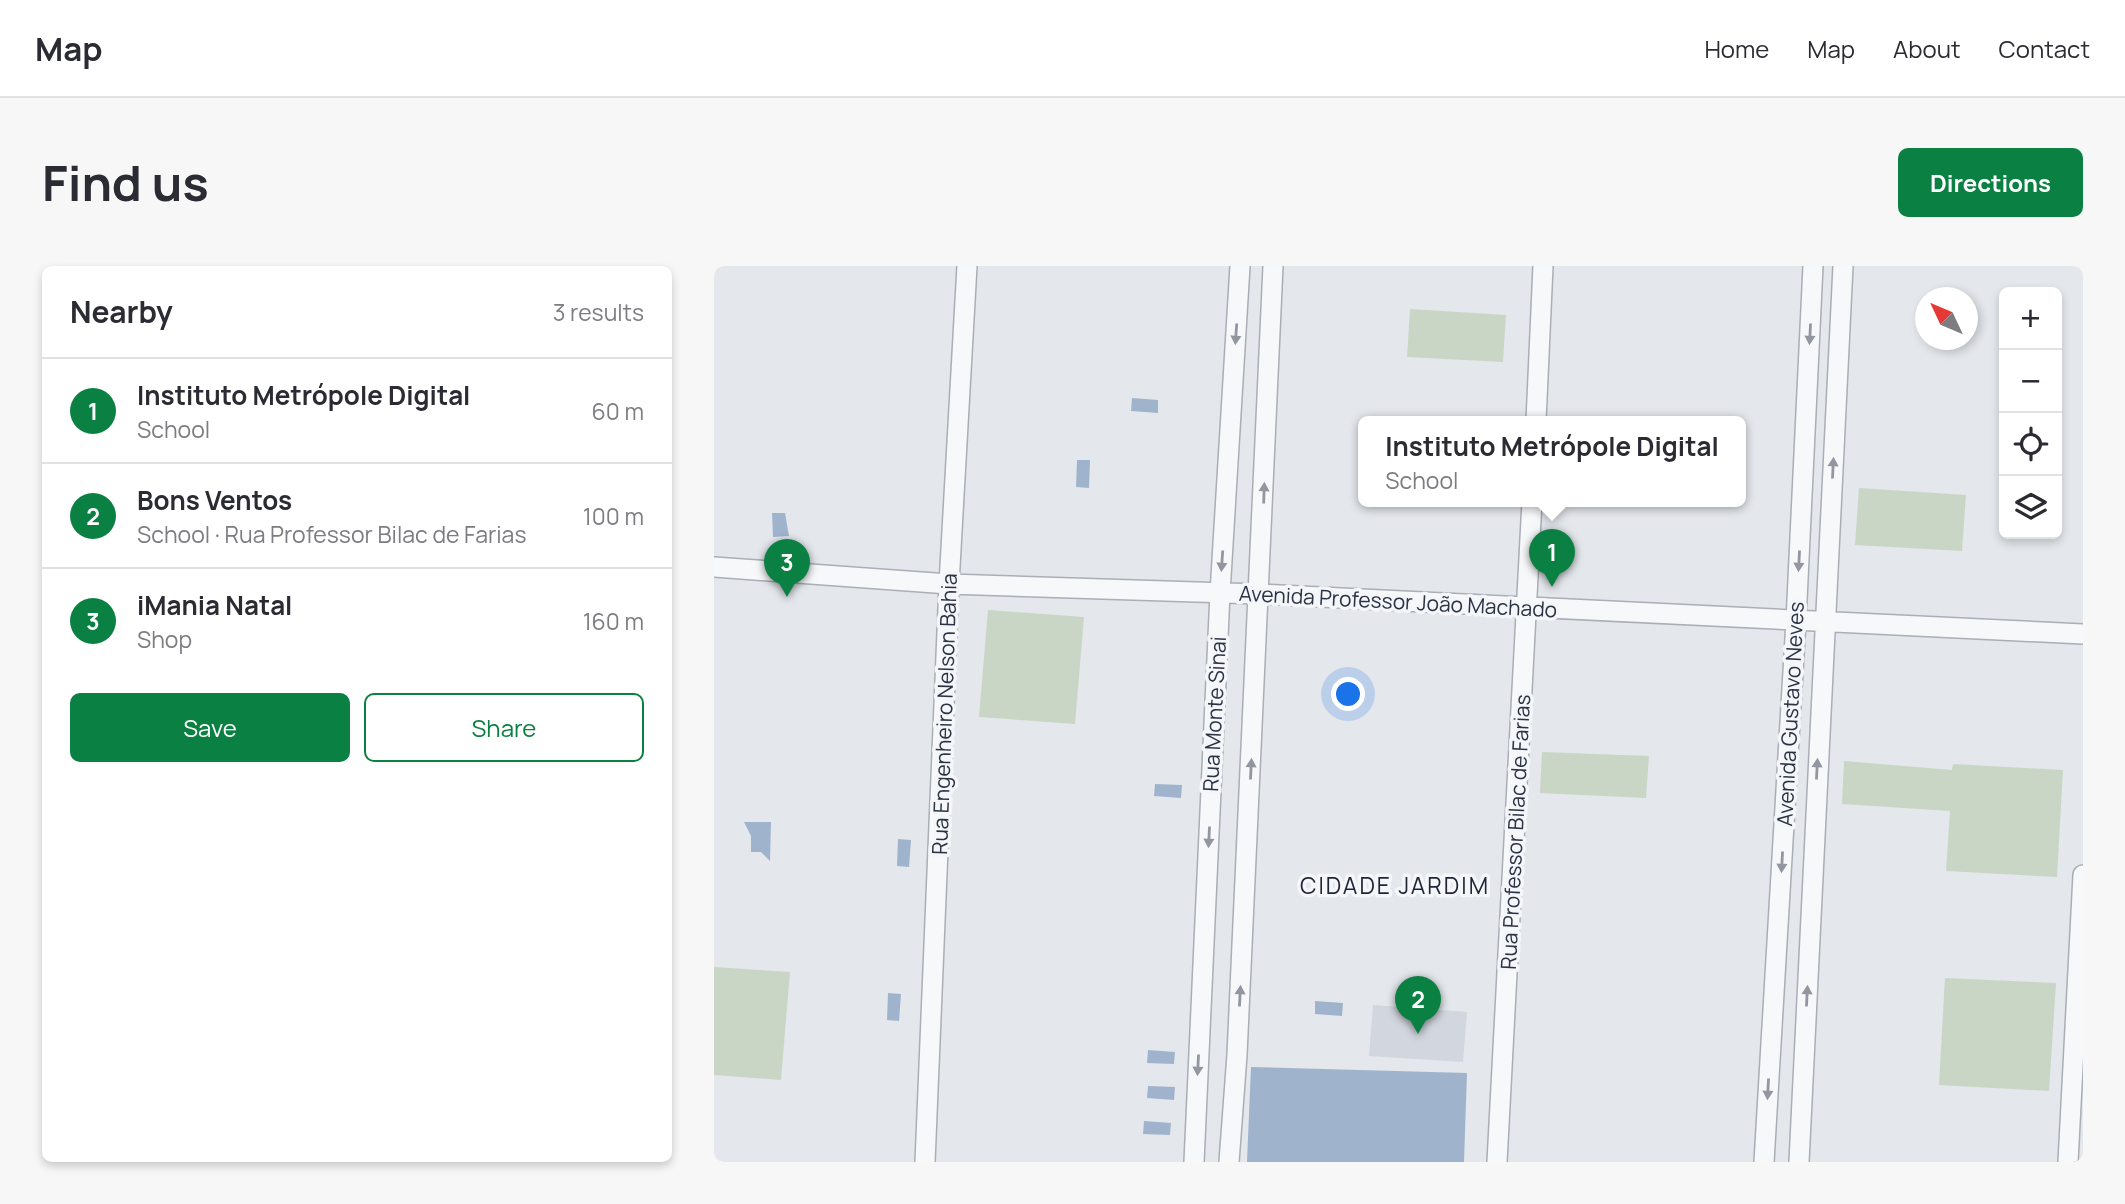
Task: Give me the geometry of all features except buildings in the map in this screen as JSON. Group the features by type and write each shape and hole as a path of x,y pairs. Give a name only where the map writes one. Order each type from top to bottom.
{"street":[{"name":"Rua Engenheiro Nelson Bahia","path":"925,1162 949,584 967,266"},
{"name":"Rua Monte Sinai","path":"1194,1162 1220,593 1240,266"},
{"name":"Rua Monte Sinai","path":"1229,1162 1237,1055 1273,266"},
{"path":"1536,416 1543,266"},
{"name":"Avenida Gustavo Neves","path":"1764,1162 1796,621 1813,266"},
{"name":"Avenida Gustavo Neves","path":"1799,1162 1843,266"},
{"name":"Rua Professor Bilac de Farias","path":"1497,1162 1532,507"},
{"name":"Avenida Professor João Machado","path":"714,566 949,584 1259,594 2083,634"},
{"path":"2068,1162 2083,875"}],"shaded area":[{"path":"1373,1005 1467,1012 1463,1062 1369,1056"}],"green space":[{"path":"1410,309 1506,315 1503,362 1407,357"},
{"path":"1859,488 1966,495 1962,551 1855,545"},
{"path":"988,610 1084,617 1075,724 979,717"},
{"path":"1542,752 1649,756 1646,798 1540,793"},
{"path":"1844,761 1952,770 1953,764 2063,770 2057,877 1946,871 1950,811 1842,804"},
{"path":"714,967 790,972 781,1080 714,1075"},
{"path":"1945,978 2056,983 2049,1091 1939,1085"}],"water":[{"path":"1132,398 1158,400 1158,413 1131,411"},
{"path":"1077,460 1090,460 1089,488 1076,487"},
{"path":"772,513 785,513 789,536 773,537"},
{"path":"1155,784 1182,785 1181,798 1154,796"},
{"path":"744,822 771,822 770,861 761,852 751,852 751,836"},
{"path":"898,839 911,840 909,867 897,866"},
{"path":"888,993 901,994 899,1021 887,1020"},
{"path":"1315,1001 1343,1003 1342,1016 1315,1014"},
{"path":"1148,1050 1175,1052 1174,1064 1147,1063"},
{"path":"1251,1067 1467,1073 1464,1162 1247,1162"},
{"path":"1148,1086 1175,1087 1174,1100 1147,1098"},
{"path":"1144,1121 1171,1123 1170,1135 1143,1134"}],"place":[{"name":"Instituto Metrópole Digital","path":"1552,587"},
{"name":"iMania Natal","path":"787,597"},
{"name":"Bons Ventos","path":"1418,1034"}],"district":[{"name":"CIDADE JARDIM","path":"1395,885"}]}
